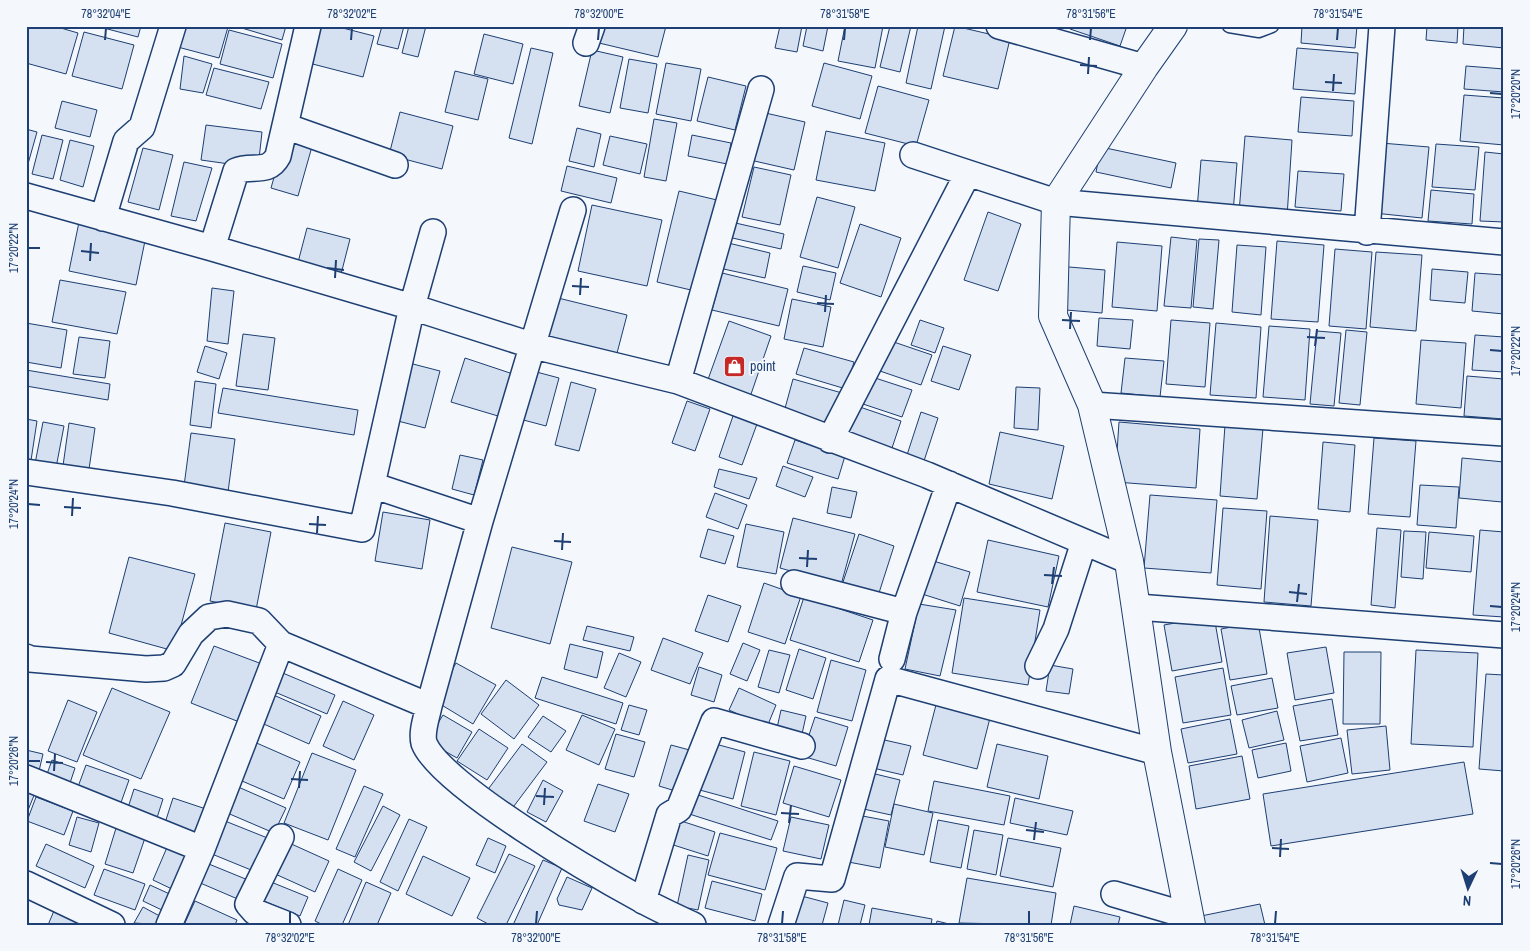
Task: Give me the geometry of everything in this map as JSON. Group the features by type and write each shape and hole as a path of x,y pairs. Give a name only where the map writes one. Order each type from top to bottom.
{"main road":[{"path":"1173,26 1056,202 1053,316 1092,405 1128,561 1137,607 1157,752 1190,920"}],"street":[{"path":"102,218 126,141 142,127 173,26"},
{"path":"212,248 236,171 242,169 264,169 275,163 308,26"},
{"path":"1000,26 1063,35 1144,67"},
{"path":"1367,232 1382,26"},
{"path":"678,380 761,88"},
{"path":"285,126 395,164"},
{"path":"913,156 1056,202 1367,232 1504,242"},
{"path":"830,440 968,173"},
{"path":"26,196 412,306 534,346 678,380 830,440 949,484 1128,561"},
{"path":"573,210 534,346 480,521 429,706 424,742 431,754 450,774 497,812 643,901 693,925"},
{"path":"26,472 172,493 362,529 412,306 433,232"},
{"path":"1092,405 1504,433"},
{"path":"892,659 904,612 949,484"},
{"path":"372,485 480,521"},
{"path":"1038,666 1056,629 1084,542"},
{"path":"794,583 904,612"},
{"path":"1137,607 1504,635"},
{"path":"27,661 146,669 164,668 173,664 191,634 209,617 227,614 259,621 281,644 429,706"},
{"path":"169,925 202,849 281,644"},
{"path":"781,925 797,876 832,879 888,679 1157,752"},
{"path":"643,901 669,815 679,809 714,721 802,746"},
{"path":"26,778 202,849"},
{"path":"281,837 248,904 255,912 288,925"},
{"path":"26,884 112,925"},
{"path":"1114,894 1190,920"}],"lane":[{"path":"1230,26 1259,31 1272,26"}],"building":[{"path":"26,26 54,26 78,33 66,74 26,63"},
{"path":"96,26 141,26 138,37"},
{"path":"179,26 228,27 219,58 174,46"},
{"path":"235,26 286,26 282,40"},
{"path":"310,26 335,26 374,36 363,77 301,61"},
{"path":"382,26 404,26 398,49 377,44"},
{"path":"409,26 426,26 418,57 402,53"},
{"path":"604,26 666,26 658,57 599,43"},
{"path":"780,26 802,26 797,52 775,48"},
{"path":"807,26 828,26 823,51 803,46"},
{"path":"845,26 883,26 875,68 838,61"},
{"path":"890,26 911,26 900,72 880,67"},
{"path":"918,26 945,26 931,89 906,83"},
{"path":"955,26 1010,39 998,89 943,76"},
{"path":"1071,26 1127,26 1120,46 1070,29"},
{"path":"1302,26 1357,26 1355,48 1301,43"},
{"path":"1427,26 1458,26 1457,43 1426,40"},
{"path":"1464,26 1504,26 1504,48 1463,44"},
{"path":"229,30 282,44 273,78 220,64"},
{"path":"84,32 134,45 122,89 72,76"},
{"path":"484,34 523,44 513,84 474,74"},
{"path":"531,48 553,53 532,144 509,138"},
{"path":"1297,48 1358,53 1355,94 1293,89"},
{"path":"592,50 623,57 610,113 579,106"},
{"path":"184,56 212,64 203,93 180,89"},
{"path":"629,59 657,64 648,113 620,108"},
{"path":"666,63 701,69 691,121 656,114"},
{"path":"824,63 872,76 860,119 812,106"},
{"path":"1466,66 1504,69 1504,92 1464,89"},
{"path":"214,68 269,82 261,109 206,95"},
{"path":"455,71 488,79 478,120 445,112"},
{"path":"708,77 746,86 735,130 697,121"},
{"path":"878,86 929,100 916,146 865,133"},
{"path":"1464,95 1504,98 1504,145 1460,141"},
{"path":"1301,97 1354,101 1352,136 1298,132"},
{"path":"62,101 97,110 90,137 55,128"},
{"path":"400,112 453,126 442,169 389,155"},
{"path":"761,112 805,122 794,170 750,160"},
{"path":"654,119 677,123 666,181 644,177"},
{"path":"206,125 262,132 258,168 201,160"},
{"path":"577,128 601,134 594,167 569,161"},
{"path":"26,129 37,132 26,171"},
{"path":"826,131 885,143 875,191 816,180"},
{"path":"42,135 63,140 53,179 32,174"},
{"path":"286,135 313,143 298,196 271,188"},
{"path":"692,135 731,143 727,164 688,156"},
{"path":"610,136 647,144 640,174 603,165"},
{"path":"1245,136 1292,140 1287,217 1239,213"},
{"path":"70,140 94,146 83,187 60,180"},
{"path":"1381,143 1429,147 1422,218 1374,213"},
{"path":"1436,144 1479,147 1475,190 1432,187"},
{"path":"1101,147 1176,163 1171,188 1096,172"},
{"path":"143,148 173,155 159,210 128,202"},
{"path":"1485,152 1504,154 1504,222 1480,221"},
{"path":"1201,160 1237,163 1233,213 1197,210"},
{"path":"184,162 212,168 196,221 171,216"},
{"path":"567,166 617,178 611,203 561,191"},
{"path":"754,167 791,175 780,225 742,217"},
{"path":"1298,171 1344,174 1341,211 1295,207"},
{"path":"1431,190 1474,194 1472,224 1428,221"},
{"path":"679,191 717,200 695,291 657,282"},
{"path":"817,197 855,207 838,268 800,257"},
{"path":"592,205 662,220 647,286 578,271"},
{"path":"988,212 1021,224 998,291 964,280"},
{"path":"79,222 146,236 136,285 69,271"},
{"path":"731,222 784,234 781,249 728,237"},
{"path":"860,224 901,238 881,297 840,283"},
{"path":"307,228 350,239 339,282 296,270"},
{"path":"1171,237 1197,240 1191,308 1164,306"},
{"path":"1199,239 1219,240 1213,309 1193,307"},
{"path":"1277,241 1324,245 1318,322 1271,319"},
{"path":"724,242 770,253 765,278 719,268"},
{"path":"1117,242 1162,246 1157,311 1112,307"},
{"path":"1237,245 1266,247 1261,315 1232,312"},
{"path":"1335,249 1372,252 1366,329 1329,326"},
{"path":"1376,252 1422,255 1416,331 1370,327"},
{"path":"803,266 836,273 830,300 797,292"},
{"path":"1057,266 1105,270 1102,313 1054,309"},
{"path":"1432,269 1468,272 1465,303 1430,300"},
{"path":"722,273 788,289 779,326 712,310"},
{"path":"1475,273 1504,275 1504,314 1472,311"},
{"path":"60,280 126,292 117,334 52,322"},
{"path":"212,288 234,291 228,344 207,341"},
{"path":"550,296 627,315 616,357 539,339"},
{"path":"792,299 831,307 823,347 784,339"},
{"path":"1099,318 1133,320 1130,349 1097,346"},
{"path":"920,320 944,328 935,353 911,345"},
{"path":"1171,320 1210,323 1205,387 1166,384"},
{"path":"729,321 771,336 749,400 706,385"},
{"path":"26,323 67,330 61,368 26,362"},
{"path":"1216,323 1261,327 1256,398 1210,395"},
{"path":"1269,326 1310,329 1305,400 1263,397"},
{"path":"1346,330 1367,332 1360,405 1339,403"},
{"path":"1317,331 1341,333 1334,406 1310,404"},
{"path":"243,334 275,338 268,390 236,386"},
{"path":"1475,335 1504,337 1504,372 1472,370"},
{"path":"79,337 110,341 105,378 73,374"},
{"path":"885,339 932,355 921,385 874,369"},
{"path":"1421,340 1466,343 1461,408 1416,404"},
{"path":"205,346 227,353 219,379 197,372"},
{"path":"943,346 971,355 959,390 931,381"},
{"path":"804,348 854,362 846,389 796,374"},
{"path":"465,358 513,374 498,416 451,402"},
{"path":"1125,358 1164,361 1160,397 1121,393"},
{"path":"409,363 440,371 425,428 394,420"},
{"path":"26,370 110,384 108,400 26,386"},
{"path":"529,370 559,378 546,426 516,418"},
{"path":"866,375 912,390 902,417 857,402"},
{"path":"1467,376 1504,379 1504,419 1464,416"},
{"path":"793,379 842,393 833,426 784,412"},
{"path":"195,381 216,384 211,428 190,425"},
{"path":"571,382 596,389 579,451 555,445"},
{"path":"1016,387 1040,388 1038,430 1014,428"},
{"path":"223,388 358,410 354,435 218,413"},
{"path":"687,401 710,409 695,451 672,443"},
{"path":"851,404 901,421 892,448 841,431"},
{"path":"921,412 938,418 923,464 906,458"},
{"path":"733,416 757,424 742,465 719,457"},
{"path":"26,419 37,421 30,467 26,466"},
{"path":"43,422 64,426 55,473 34,469"},
{"path":"1119,422 1200,429 1196,488 1115,482"},
{"path":"69,423 95,428 88,476 62,473"},
{"path":"1225,425 1263,428 1257,499 1220,496"},
{"path":"1000,432 1064,446 1052,499 989,484"},
{"path":"191,433 235,439 228,492 184,486"},
{"path":"1374,438 1416,441 1410,517 1368,514"},
{"path":"795,440 845,456 838,479 787,463"},
{"path":"1323,442 1355,445 1350,512 1318,509"},
{"path":"460,455 483,460 474,495 452,489"},
{"path":"1462,458 1504,462 1502,502 1459,498"},
{"path":"783,466 813,477 805,497 776,486"},
{"path":"719,469 757,478 749,499 714,487"},
{"path":"1420,485 1459,487 1456,528 1417,525"},
{"path":"832,487 857,492 851,518 827,513"},
{"path":"715,493 747,505 738,529 706,517"},
{"path":"1150,495 1217,500 1211,573 1144,568"},
{"path":"1223,508 1267,511 1261,589 1217,585"},
{"path":"383,512 430,520 422,569 375,561"},
{"path":"1270,516 1318,520 1311,606 1264,602"},
{"path":"793,518 855,534 841,585 780,568"},
{"path":"225,523 271,532 256,610 210,601"},
{"path":"746,524 784,532 776,574 737,567"},
{"path":"1377,528 1401,530 1395,608 1371,605"},
{"path":"708,529 734,536 725,564 700,557"},
{"path":"1480,530 1504,532 1504,617 1473,615"},
{"path":"1404,531 1426,532 1423,579 1401,577"},
{"path":"1429,532 1474,536 1471,572 1426,568"},
{"path":"859,534 894,546 878,596 842,585"},
{"path":"988,540 1059,556 1048,607 977,592"},
{"path":"512,547 572,562 550,644 491,628"},
{"path":"129,557 195,574 174,651 109,633"},
{"path":"930,560 970,572 960,606 922,594"},
{"path":"764,583 801,596 785,644 748,632"},
{"path":"708,595 741,606 728,642 695,631"},
{"path":"804,597 873,620 859,662 790,640"},
{"path":"964,598 1040,610 1028,685 952,673"},
{"path":"919,604 956,610 940,676 905,669"},
{"path":"1214,616 1222,662 1172,671 1164,625"},
{"path":"1258,622 1267,674 1230,680 1221,629"},
{"path":"587,626 634,637 630,651 583,640"},
{"path":"663,638 703,653 690,684 651,670"},
{"path":"743,643 760,650 747,681 730,674"},
{"path":"570,644 603,652 597,678 564,669"},
{"path":"214,646 270,667 247,725 191,703"},
{"path":"1326,647 1334,693 1295,700 1287,653"},
{"path":"799,649 826,658 813,699 786,690"},
{"path":"769,650 790,655 779,693 758,687"},
{"path":"1416,650 1478,653 1473,747 1411,744"},
{"path":"1344,652 1381,652 1380,724 1343,724"},
{"path":"619,653 641,662 626,697 604,688"},
{"path":"831,660 866,670 852,721 817,712"},
{"path":"456,663 496,685 473,724 435,701"},
{"path":"1050,665 1073,669 1069,694 1046,691"},
{"path":"699,667 722,675 714,702 691,695"},
{"path":"1223,668 1231,715 1183,723 1175,677"},
{"path":"278,671 335,695 327,714 270,690"},
{"path":"1486,674 1504,675 1504,771 1479,769"},
{"path":"542,677 623,703 616,724 535,698"},
{"path":"1272,678 1278,708 1237,715 1231,686"},
{"path":"506,680 539,705 514,739 481,714"},
{"path":"112,688 170,712 141,779 83,755"},
{"path":"739,688 776,705 767,727 729,710"},
{"path":"269,693 321,716 309,744 257,721"},
{"path":"1332,699 1338,735 1300,741 1293,706"},
{"path":"68,700 97,712 77,762 48,751"},
{"path":"343,701 374,715 354,760 323,746"},
{"path":"937,701 991,714 977,769 923,755"},
{"path":"629,705 647,710 639,735 621,730"},
{"path":"781,710 806,716 802,734 777,728"},
{"path":"1277,711 1284,740 1249,748 1242,720"},
{"path":"443,715 472,732 457,758 427,741"},
{"path":"582,715 615,729 599,765 566,750"},
{"path":"543,716 566,731 551,752 528,737"},
{"path":"815,717 848,727 836,766 802,756"},
{"path":"1230,719 1237,754 1188,763 1181,729"},
{"path":"1386,726 1390,770 1352,774 1347,730"},
{"path":"479,729 508,748 487,780 457,761"},
{"path":"616,734 645,742 634,777 605,769"},
{"path":"1341,738 1348,773 1307,782 1300,746"},
{"path":"880,739 911,746 903,775 873,768"},
{"path":"252,741 300,762 284,799 235,778"},
{"path":"708,742 745,752 733,799 696,789"},
{"path":"1286,743 1291,771 1258,778 1252,750"},
{"path":"522,744 547,762 511,810 486,792"},
{"path":"997,744 1048,756 1039,799 987,787"},
{"path":"671,745 697,752 682,793 659,786"},
{"path":"26,750 43,754 39,771 26,768"},
{"path":"754,752 790,761 776,815 741,806"},
{"path":"312,753 356,770 328,840 284,823"},
{"path":"1242,756 1250,799 1196,809 1189,766"},
{"path":"52,760 75,768 69,786 46,777"},
{"path":"1464,762 1473,814 1271,846 1263,794"},
{"path":"86,765 129,780 118,811 75,795"},
{"path":"794,766 841,780 829,817 783,803"},
{"path":"867,772 900,780 891,815 859,808"},
{"path":"543,780 563,791 546,822 527,812"},
{"path":"934,781 1010,796 1004,825 928,811"},
{"path":"598,784 629,794 615,832 584,821"},
{"path":"236,786 286,808 274,833 225,812"},
{"path":"364,786 383,794 355,857 336,849"},
{"path":"26,789 35,793 26,815"},
{"path":"134,789 163,799 155,824 126,814"},
{"path":"689,792 778,821 771,840 683,812"},
{"path":"36,797 73,811 64,835 27,821"},
{"path":"173,798 212,811 203,838 164,826"},
{"path":"1015,798 1073,811 1067,835 1010,823"},
{"path":"894,804 933,813 924,855 885,847"},
{"path":"383,806 400,815 371,871 354,862"},
{"path":"852,814 889,821 880,868 843,861"},
{"path":"77,817 99,823 91,852 69,845"},
{"path":"791,817 829,825 821,859 783,851"},
{"path":"672,818 715,832 708,856 664,842"},
{"path":"220,819 270,839 256,872 207,852"},
{"path":"409,819 427,827 398,891 380,882"},
{"path":"938,820 969,826 961,868 930,862"},
{"path":"117,825 146,835 133,873 105,864"},
{"path":"974,830 1003,835 996,875 967,869"},
{"path":"720,833 777,848 765,890 708,875"},
{"path":"488,838 506,846 495,873 476,865"},
{"path":"1008,838 1061,848 1053,887 1000,876"},
{"path":"287,842 329,861 315,892 273,873"},
{"path":"46,844 94,866 85,888 36,866"},
{"path":"168,845 190,855 174,890 153,880"},
{"path":"509,854 535,866 506,925 490,925 477,918"},
{"path":"688,855 709,860 698,910 677,906"},
{"path":"423,856 470,878 452,916 406,894"},
{"path":"199,860 248,880 240,900 191,879"},
{"path":"543,860 562,868 537,925 513,925"},
{"path":"104,869 145,884 135,910 94,895"},
{"path":"338,869 362,880 342,925 323,925 315,921"},
{"path":"567,877 592,888 582,910 559,905 557,899"},
{"path":"967,878 1056,893 1051,925 959,923"},
{"path":"712,881 762,894 755,921 705,908"},
{"path":"271,882 308,897 300,916 264,901"},
{"path":"366,882 391,893 377,925 348,925"},
{"path":"150,885 174,896 166,912 143,901"},
{"path":"794,894 828,903 822,925 787,925"},
{"path":"844,900 865,905 860,925 838,925"},
{"path":"195,901 237,920 235,925 184,925"},
{"path":"1260,904 1265,925 1203,925 1201,916"},
{"path":"56,906 79,917 76,925 48,925"},
{"path":"1074,906 1120,917 1118,925 1070,925"},
{"path":"143,907 167,920 164,925 134,923"},
{"path":"872,908 932,919 931,925 869,925"},
{"path":"937,921 953,925 936,925"}],"place":[{"name":"point","path":"734,366"}]}
